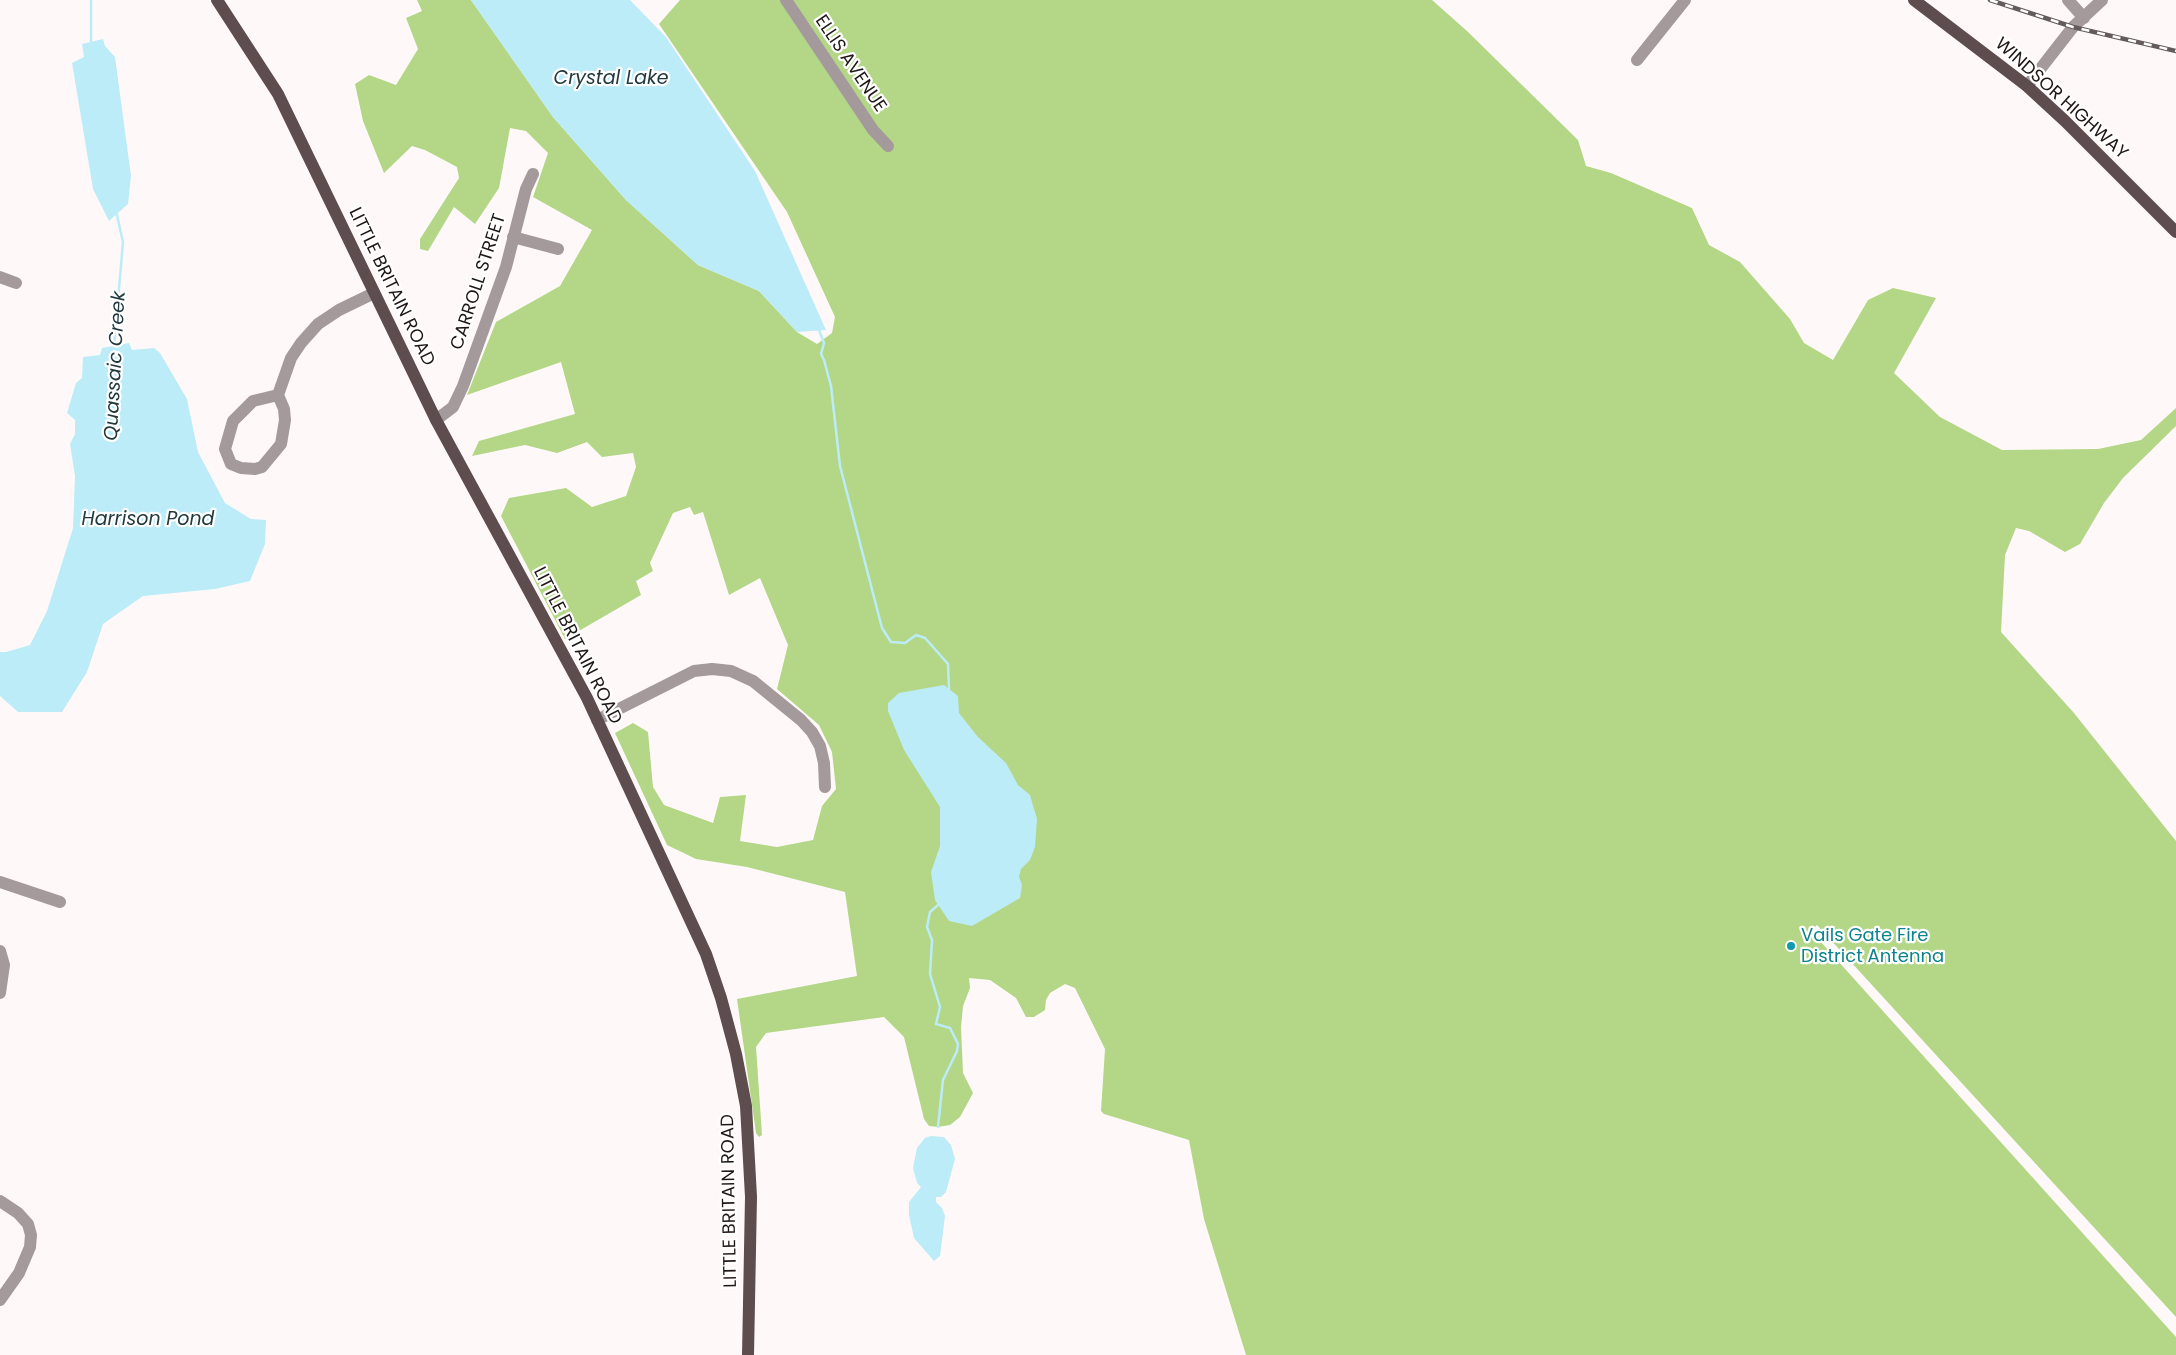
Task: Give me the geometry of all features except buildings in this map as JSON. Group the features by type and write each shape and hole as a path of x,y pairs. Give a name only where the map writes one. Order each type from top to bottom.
{"main road":[{"name":"LITTLE BRITAIN ROAD","path":"217,0 278,94 436,420 597,720 706,954 722,998 736,1054 746,1106 750,1148 751,1197 748,1355"},
{"name":"WINDSOR HIGHWAY","path":"1914,0 2027,86 2065,121 2176,232"}],"street":[{"name":"ELLIS AVENUE","path":"786,0 873,130 888,146"},
{"path":"1637,60 1685,0"},
{"path":"2068,0 2084,18"},
{"path":"2027,86 2073,27 2102,0"},
{"name":"CARROLL STREET","path":"436,420 453,407 463,386 506,267 526,189 533,174"},
{"path":"513,237 558,249"},
{"path":"0,277 16,283"},
{"path":"278,395 253,401 233,421 225,449 231,464 248,469 262,467 281,444 285,420 284,409 278,395 291,358 312,330 339,310 374,293"},
{"path":"597,720 694,671 712,669 731,671 753,681 801,720 812,732 820,746 824,763 825,788"},
{"path":"0,882 60,902"},
{"path":"0,951 4,965 0,993"},
{"path":"0,1201 18,1213 28,1224 31,1236 30,1247 19,1273 0,1300"}],"green space":[{"path":"417,0 471,0 553,117 626,200 698,265 759,291 797,332 817,344 832,333 835,317 787,212 659,24 680,0 1432,0 1467,31 1578,140 1586,166 1611,173 1692,208 1709,245 1740,262 1790,319 1804,343 1833,360 1868,300 1893,288 1936,298 1894,373 1940,417 2002,450 2098,449 2141,440 2176,408 2176,426 2123,478 2104,503 2080,544 2065,552 2029,531 2016,528 2005,555 2001,632 2074,713 2176,841 2176,1317 1817,925 1811,931 2176,1337 2176,1355 1246,1355 1204,1219 1189,1140 1104,1114 1101,1111 1105,1049 1075,988 1065,984 1050,993 1046,1000 1045,1010 1034,1017 1026,1017 1016,998 990,980 969,978 970,988 963,1006 961,1027 963,1073 973,1093 960,1117 950,1125 938,1127 929,1126 924,1119 904,1037 884,1017 766,1033 756,1047 762,1135 759,1137 756,1133 737,999 857,976 845,892 747,867 696,859 667,845 615,733 633,723 648,732 653,787 664,805 713,823 720,797 746,795 740,841 777,847 813,840 822,806 836,789 832,752 819,725 777,689 788,645 760,578 729,595 703,512 694,515 690,507 673,513 650,563 653,571 636,581 641,595 565,639 501,516 509,498 566,488 592,507 626,496 636,467 633,453 602,457 587,442 557,453 525,445 472,456 479,441 575,414 561,362 467,395 496,322 560,286 592,230 533,197 548,153 526,131 510,128 499,188 475,224 454,207 428,251 420,249 420,239 459,178 457,167 425,150 412,146 384,173 363,121 355,84 369,75 396,85 418,49 406,18 422,11"}],"water":[{"name":"Crystal Lake","path":"471,0 630,0 666,37 755,171 826,330 797,332 759,291 698,265 626,200 553,117"},
{"path":"103,39 105,46 115,57 131,176 128,204 109,221 93,189 72,63 84,57 82,44"},
{"name":"Harrison Pond","path":"129,343 132,350 154,348 160,353 187,399 198,452 225,503 251,519 266,520 265,544 250,581 215,589 143,596 103,624 87,672 62,712 18,712 0,696 0,652 30,645 47,611 73,528 75,476 70,444 75,434 75,420 67,413 76,383 82,378 83,357 100,355 102,348"},
{"path":"944,685 958,696 959,713 978,737 1006,763 1018,785 1030,795 1037,819 1035,847 1030,860 1021,869 1019,877 1022,885 1020,898 972,926 949,921 935,900 931,872 940,846 940,807 904,750 888,711 888,703 899,693"},
{"path":"931,1136 944,1137 951,1145 955,1159 946,1192 941,1197 936,1197 936,1202 942,1208 945,1216 940,1256 934,1261 914,1238 909,1215 909,1202 921,1187 917,1183 913,1168 917,1148 925,1138"}],"waterway":[{"name":"Quassaic Creek","path":"91,0 91,43"},
{"name":"Quassaic Creek","path":"114,347 123,242 116,211"},
{"path":"819,330 824,343 821,354 831,386 840,466 882,628 891,642 905,643 916,635 925,638 948,664 949,689"},
{"path":"938,905 930,912 927,927 932,940 930,974 940,1007 936,1024 950,1028 958,1044 957,1051 943,1080 938,1127"}],"railway":[{"path":"1990,0 2073,27 2176,51"}],"place":[{"name":"Vails Gate Fire District Antenna","path":"1791,946"}]}
